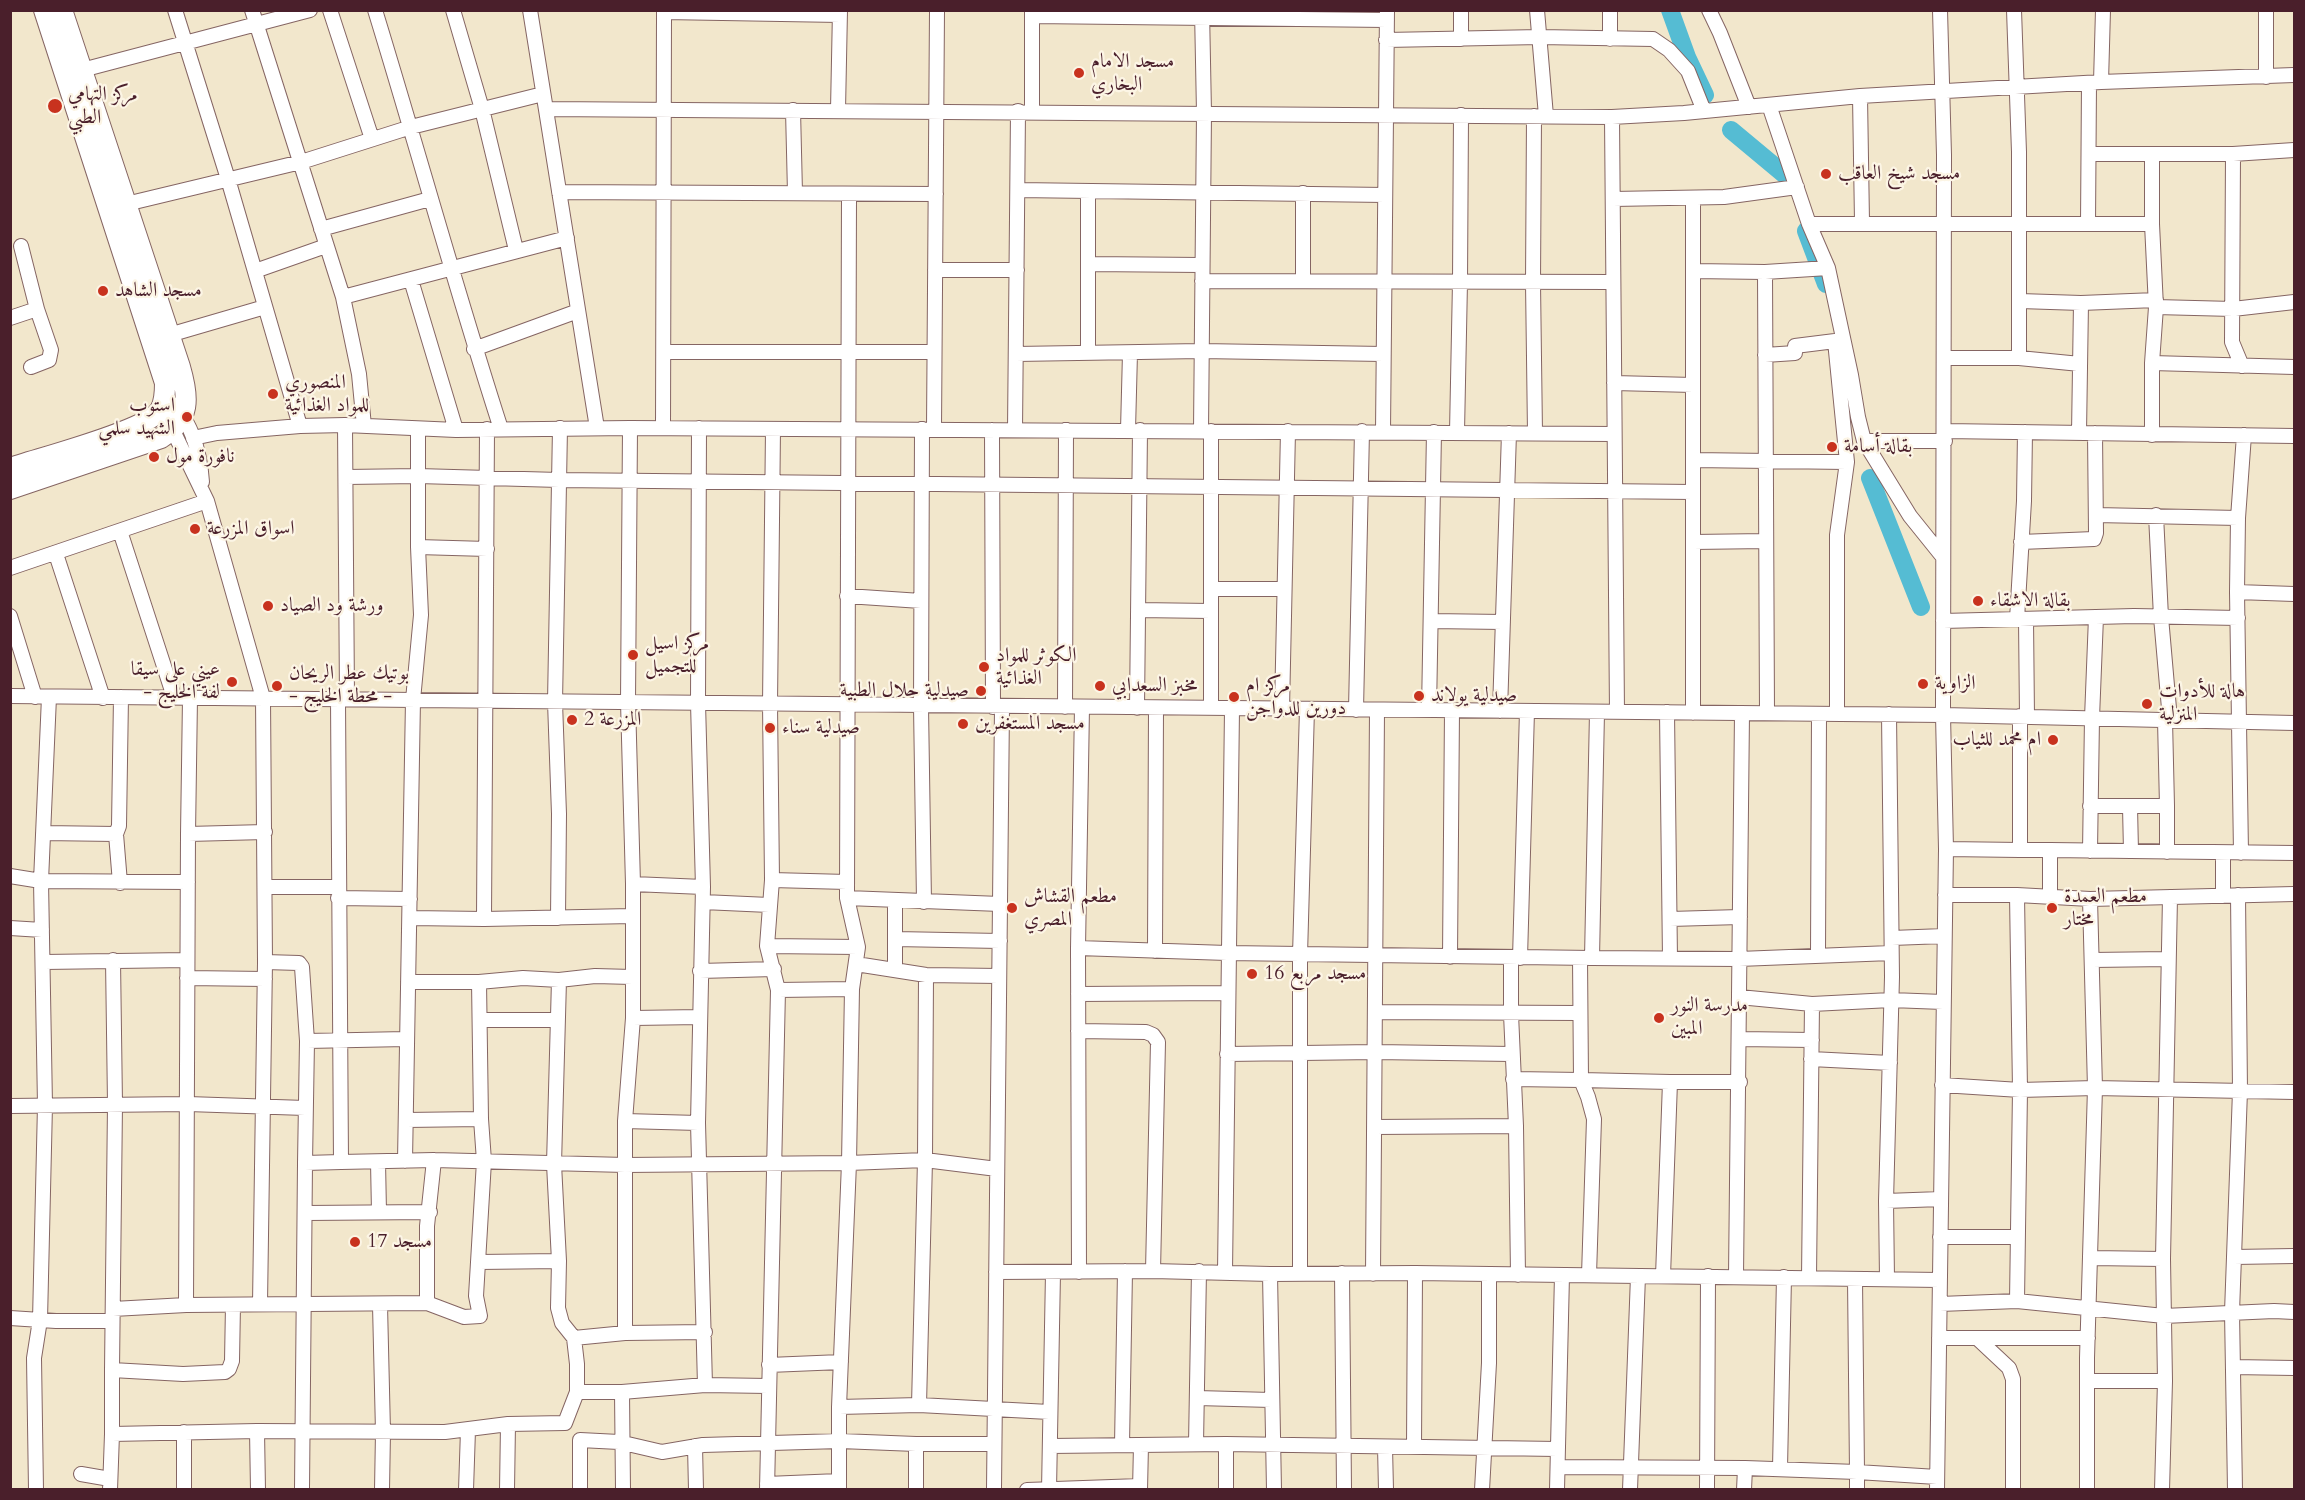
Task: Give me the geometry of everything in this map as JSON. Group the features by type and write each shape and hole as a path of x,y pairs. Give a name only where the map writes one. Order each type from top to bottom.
{"highway":[{"path":"11,465 131,428 162,404 165,383 44,10"},
{"path":"10,489 147,444 178,423 186,409 185,385 170,335 62,10"}],"street":[{"path":"175,10 228,179 300,426"},
{"path":"252,10 343,297 359,374 364,426"},
{"path":"82,70 310,10"},
{"path":"330,10 372,139"},
{"path":"375,10 411,127 474,349 494,429 488,479 486,549 484,919"},
{"path":"453,10 482,109 516,250"},
{"path":"530,10 597,428"},
{"path":"924,903 921,706 922,482 934,352 937,10"},
{"path":"1461,10 1461,39"},
{"path":"1535,433 1533,283 1540,116 1540,37 1537,10"},
{"path":"1610,10 1610,39"},
{"path":"1709,10 1749,107"},
{"path":"1558,1467 1780,1468 1857,1472 1937,1483 1946,849 1943,715 1944,223 1940,10"},
{"path":"2014,10 2019,224 2019,358"},
{"path":"2088,224 2089,154 2103,10"},
{"path":"2266,10 2266,77"},
{"path":"663,428 664,11 840,13 838,110"},
{"path":"1015,430 1018,190 1032,13 1387,15 1383,431"},
{"path":"1202,15 1204,113 1201,351 1211,486 1211,708"},
{"path":"1386,40 1540,37 1653,39 1669,50 1688,71 1704,111"},
{"path":"546,110 1025,111 1612,117 1860,96 2295,75"},
{"path":"126,204 301,162 411,127 543,94"},
{"path":"1860,96 1862,222"},
{"path":"1769,105 1809,224 1828,268 1851,375 1857,417 1864,441 1910,516 1943,558"},
{"path":"793,110 795,193"},
{"path":"1457,432 1461,115"},
{"path":"1612,117 1617,712"},
{"path":"2089,154 2233,154 2295,150"},
{"path":"2152,154 2152,224 2156,303 2152,363 2152,435"},
{"path":"2233,154 2232,342 2242,366"},
{"path":"1613,199 1724,197 1797,187"},
{"path":"1018,190 1385,195"},
{"path":"1088,191 1088,353"},
{"path":"559,192 936,194"},
{"path":"1303,193 1303,281"},
{"path":"773,429 770,704 772,880 767,946 778,990 766,1486 839,1485 839,1407 849,1163 852,989 858,947 847,898 849,195"},
{"path":"1693,713 1694,198"},
{"path":"321,229 430,199"},
{"path":"1809,224 1862,222 2152,224"},
{"path":"343,297 567,238"},
{"path":"21,246 37,309 51,350 50,360 31,367"},
{"path":"255,271 326,246"},
{"path":"1088,264 1201,265"},
{"path":"1693,271 1765,272 1828,268"},
{"path":"935,270 1017,270"},
{"path":"1765,272 1767,713"},
{"path":"411,280 456,430"},
{"path":"1202,281 1613,282"},
{"path":"2020,301 2156,303 2233,309 2295,302"},
{"path":"2079,434 2081,303"},
{"path":"170,335 265,307"},
{"path":"10,318 37,309"},
{"path":"474,349 578,311"},
{"path":"1765,355 1795,353 1794,346 1835,341 1847,462 1837,535 1837,714"},
{"path":"1016,354 1201,351 1383,354"},
{"path":"664,352 934,352"},
{"path":"1130,353 1134,430 1140,485 1137,708"},
{"path":"1944,358 2019,358 2080,364"},
{"path":"2152,363 2295,367"},
{"path":"1614,383 1693,385"},
{"path":"162,404 172,403 205,495 263,698 265,979 260,1304"},
{"path":"178,423 193,438 201,467 205,495"},
{"path":"193,438 217,433 300,426 345,425 456,430 699,428 1614,434"},
{"path":"341,1162 338,892 345,612 345,425"},
{"path":"558,918 559,814 555,702 560,428"},
{"path":"625,1333 625,1121 633,1018 633,884 628,702 630,428"},
{"path":"699,428 698,703 703,902 698,1164 705,1385"},
{"path":"405,1161 413,700 421,615 418,547 418,429"},
{"path":"993,430 1000,904 994,1490"},
{"path":"1065,707 1066,430"},
{"path":"1282,709 1288,431"},
{"path":"1356,710 1362,431"},
{"path":"1429,710 1434,432"},
{"path":"1864,441 2025,432 2295,436"},
{"path":"2020,850 2023,716 2021,542 2025,432"},
{"path":"1500,711 1509,433"},
{"path":"2021,542 2094,539 2095,433"},
{"path":"2241,853 2237,592 2238,518 2244,435"},
{"path":"1693,460 1847,462"},
{"path":"346,477 418,476 629,481 922,482 1693,492"},
{"path":"10,568 120,531 205,495"},
{"path":"2096,515 2238,518"},
{"path":"2156,515 2167,720 2167,852"},
{"path":"120,531 174,698"},
{"path":"1693,542 1766,541"},
{"path":"418,547 486,549"},
{"path":"56,554 103,698"},
{"path":"1211,589 1284,589"},
{"path":"2237,592 2295,594"},
{"path":"847,596 921,601"},
{"path":"1138,610 1211,611"},
{"path":"10,616 34,696"},
{"path":"1943,621 2096,617 2238,618"},
{"path":"2090,851 2096,617"},
{"path":"1431,621 1503,622"},
{"path":"10,696 1889,714 2295,723"},
{"path":"36,1490 34,1358 40,1320 45,1105 41,881 49,697"},
{"path":"120,883 116,834 119,826 121,697"},
{"path":"186,1305 190,698"},
{"path":"1079,1272 1078,948 1082,707"},
{"path":"1155,951 1156,708"},
{"path":"1225,1272 1227,953 1232,709"},
{"path":"1300,1273 1300,955 1307,709"},
{"path":"1372,1274 1377,710"},
{"path":"1450,957 1452,711"},
{"path":"1518,1275 1516,1126 1511,1014 1516,958 1527,711"},
{"path":"1589,1275 1594,1119 1581,1080 1579,1013 1586,958 1597,712"},
{"path":"1667,712 1670,959"},
{"path":"1736,1277 1740,1082 1738,997 1742,713"},
{"path":"1818,955 1819,714"},
{"path":"1887,1279 1886,1201 1892,938 1889,714"},
{"path":"2090,806 2167,806"},
{"path":"2130,807 2131,851"},
{"path":"188,834 265,832"},
{"path":"43,833 116,834"},
{"path":"1946,849 2295,854"},
{"path":"2050,850 2050,896"},
{"path":"2223,853 2223,896"},
{"path":"10,876 41,881 188,882"},
{"path":"772,880 847,882"},
{"path":"633,884 703,887"},
{"path":"265,887 411,899"},
{"path":"1945,895 2017,895 2090,899 2295,894"},
{"path":"2017,895 2020,1090 2017,1301"},
{"path":"2235,1490 2232,1312 2240,1091 2238,895"},
{"path":"2162,1490 2169,897"},
{"path":"847,898 895,902 1000,904"},
{"path":"2087,1490 2088,1307 2095,1088 2090,899"},
{"path":"703,902 769,905"},
{"path":"895,902 895,969"},
{"path":"410,918 632,916"},
{"path":"1670,919 1740,917"},
{"path":"10,928 42,930"},
{"path":"1892,938 1944,936"},
{"path":"895,939 1000,941"},
{"path":"767,946 858,947"},
{"path":"1078,948 1300,955 1670,959 1739,959 1891,953"},
{"path":"2092,960 2168,959"},
{"path":"81,1474 110,1484 115,1104 113,960"},
{"path":"44,962 187,960"},
{"path":"265,962 301,964 308,1041 305,1108 306,1213 301,1430 302,1490"},
{"path":"856,964 926,975 999,976"},
{"path":"700,972 774,969"},
{"path":"920,1405 926,975"},
{"path":"408,982 479,982 523,978 559,980 595,976 632,977"},
{"path":"187,978 265,979"},
{"path":"559,980 554,1164 560,1316 574,1338 577,1364 577,1392 565,1422"},
{"path":"10,1318 40,1320 113,1315 186,1305 427,1303 464,1317 480,1316 476,1296 484,1161 481,1119 479,982"},
{"path":"778,990 852,989"},
{"path":"1078,994 1227,993"},
{"path":"1738,997 1812,1004 1891,1000 1943,1002"},
{"path":"1809,1278 1812,1004"},
{"path":"1375,1012 1579,1013"},
{"path":"633,1018 700,1017"},
{"path":"480,1020 557,1020"},
{"path":"1078,1031 1146,1032 1153,1035 1158,1042 1153,1271"},
{"path":"308,1041 406,1039"},
{"path":"1740,1039 1812,1040"},
{"path":"1227,1054 1300,1052 1512,1054"},
{"path":"1811,1059 1890,1063"},
{"path":"1513,1079 1740,1082"},
{"path":"1663,1276 1670,1082"},
{"path":"1942,1085 2020,1090 2095,1088 2295,1092"},
{"path":"10,1106 188,1104 305,1108"},
{"path":"406,1120 481,1119"},
{"path":"625,1121 698,1123"},
{"path":"1374,1127 1516,1126"},
{"path":"305,1163 434,1160 625,1165 925,1160 997,1169"},
{"path":"427,1303 427,1226 434,1160"},
{"path":"378,1162 379,1212"},
{"path":"1886,1201 1941,1199"},
{"path":"306,1213 430,1212"},
{"path":"1940,1237 2017,1237"},
{"path":"2234,1257 2295,1256"},
{"path":"2091,1258 2163,1258"},
{"path":"478,1262 558,1261"},
{"path":"1122,1445 1125,1271"},
{"path":"996,1272 1199,1271 1270,1274 1416,1273 1940,1280"},
{"path":"1196,1444 1199,1271"},
{"path":"1049,1489 1053,1273"},
{"path":"1342,1273 1344,1490"},
{"path":"1414,1447 1416,1273"},
{"path":"1270,1274 1274,1490"},
{"path":"1482,1490 1489,1363 1489,1275"},
{"path":"1557,1490 1562,1275"},
{"path":"1630,1490 1638,1276"},
{"path":"1707,1490 1708,1276"},
{"path":"1780,1468 1784,1277"},
{"path":"1855,1278 1857,1490"},
{"path":"1940,1304 2017,1301 2164,1316 2232,1312 2295,1312"},
{"path":"112,1370 183,1374 225,1372 232,1361 232,1305"},
{"path":"380,1305 382,1490"},
{"path":"574,1338 625,1333 705,1332"},
{"path":"1939,1338 2088,1338"},
{"path":"1978,1339 2012,1373 2013,1490"},
{"path":"769,1365 841,1362"},
{"path":"2233,1367 2295,1368"},
{"path":"2087,1381 2165,1381"},
{"path":"577,1392 622,1392 705,1385 768,1386"},
{"path":"622,1392 623,1490"},
{"path":"1197,1398 1271,1400"},
{"path":"839,1407 920,1405 1049,1412"},
{"path":"112,1434 301,1430 468,1431 508,1424 565,1422 580,1440 580,1490"},
{"path":"507,1490 508,1424"},
{"path":"257,1431 258,1490"},
{"path":"466,1490 468,1431"},
{"path":"184,1432 184,1490"},
{"path":"580,1440 624,1443 662,1452 695,1446 840,1442 994,1444"},
{"path":"916,1444 916,1490"},
{"path":"1050,1446 1226,1444 1557,1449"},
{"path":"1226,1444 1226,1490"},
{"path":"1027,1490 1140,1488 1141,1445"},
{"path":"695,1446 696,1490"},
{"path":"1385,1447 1386,1490"},
{"path":"1744,1490 1745,1468"}],"waterway":[{"path":"1670,10 1687,57 1705,95"},
{"path":"1731,130 1785,175"},
{"path":"1806,231 1826,284"},
{"path":"1870,478 1921,607"}],"place":[{"name":"مسجد الامام البخاري","path":"1079,73"},
{"name":"مركز التهامي الطبي","path":"55,106"},
{"name":"مسجد شيخ العاقب","path":"1826,174"},
{"name":"مسجد الشاهد","path":"103,291"},
{"name":"المنصوري للمواد الغذائية","path":"273,394"},
{"name":"استوب الشهيد سلمي","path":"187,417"},
{"name":"بقالة أسامة","path":"1832,447"},
{"name":"نافورة مول","path":"154,457"},
{"name":"اسواق المزرعة","path":"195,529"},
{"name":"بقالة الاشقاء","path":"1978,601"},
{"name":"ورشة ود الصياد","path":"268,606"},
{"name":"مركز اسيل للتجميل","path":"633,655"},
{"name":"الكوثر للمواد الغذائية","path":"984,667"},
{"name":"عيني على سيقا - لفة الخليج","path":"232,682"},
{"name":"الزاوية","path":"1923,684"},
{"name":"بوتيك عطر الريحان - محطة الخليج -","path":"277,686"},
{"name":"مخبز السعدابي","path":"1100,686"},
{"name":"صيدلية حلال الطبية","path":"981,691"},
{"name":"صيدلية يولاند","path":"1419,696"},
{"name":"مركز ام دورين للدواجن","path":"1234,697"},
{"name":"هالة للأدوات المنزلية","path":"2147,704"},
{"name":"المزرعة 2","path":"572,720"},
{"name":"مسجد المستغفرين","path":"963,724"},
{"name":"صيدلية سناء","path":"770,728"},
{"name":"ام محمد للثياب","path":"2053,740"},
{"name":"مطعم القشاش المصري","path":"1012,908"},
{"name":"مطعم العمدة مختار","path":"2052,908"},
{"name":"مسجد مربع 16","path":"1252,974"},
{"name":"مدرسة النور المبين","path":"1659,1018"},
{"name":"مسجد 17","path":"355,1242"}]}
